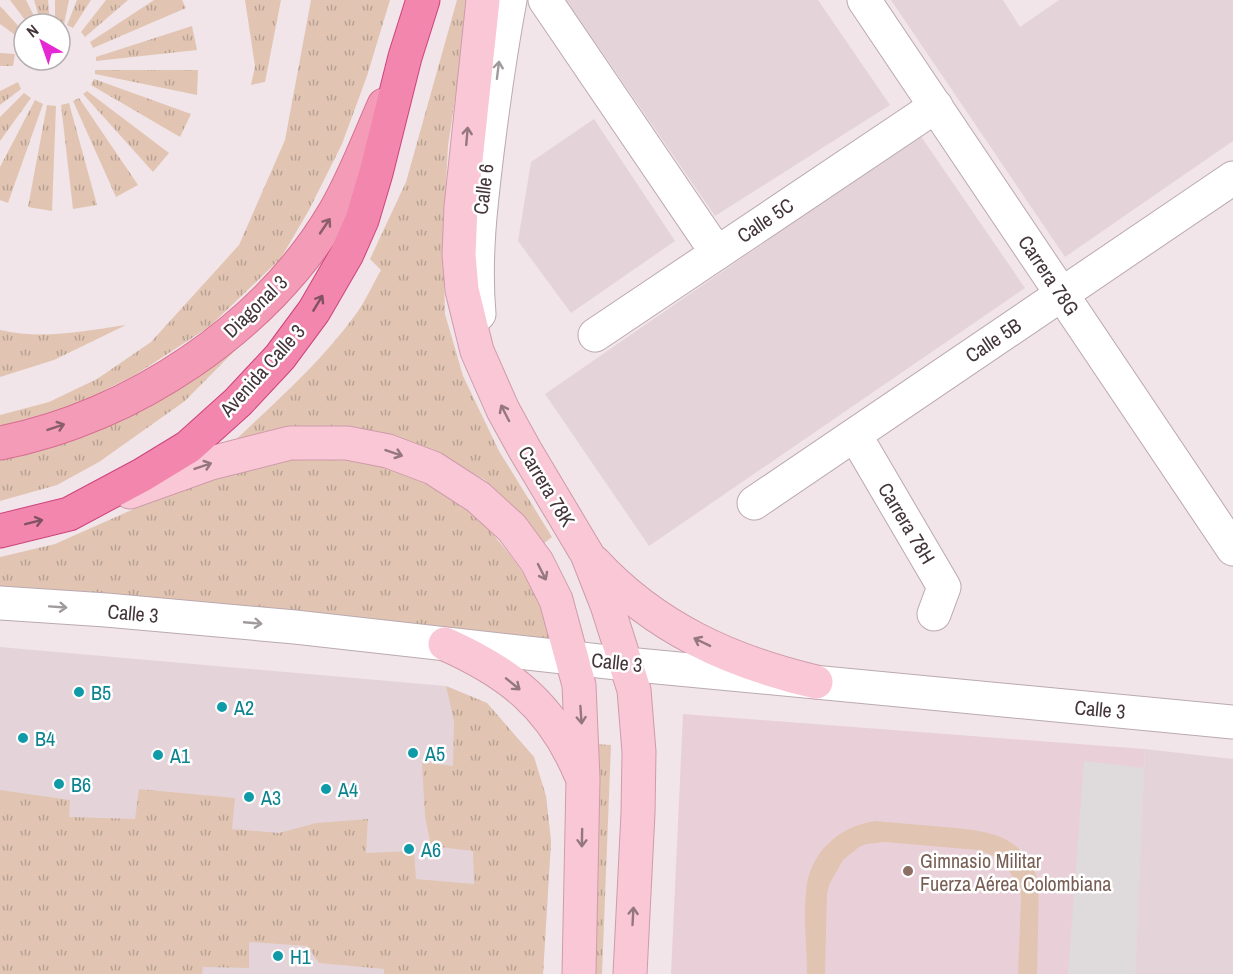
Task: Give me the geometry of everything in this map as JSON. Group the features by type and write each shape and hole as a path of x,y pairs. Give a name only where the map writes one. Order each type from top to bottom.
{"highway":[{"name":"Avenida Calle 3","path":"0,531 69,514 142,475 188,447 245,394 280,357 314,311 347,254 362,220 405,57 423,0"}],"main road":[{"name":"Carrera 78K","path":"483,0 468,124 459,255 462,290 477,351 489,378 525,450 587,554 607,605 634,690 639,752 630,974"},
{"name":"Diagonal 3","path":"0,442 66,424 139,392 181,368 251,314 283,282 334,213 405,57"},
{"path":"69,514 211,463 290,443 346,443 388,451 433,468 478,497 512,528 537,562 556,600 579,685 583,779 579,974"},
{"path":"587,554 634,599 690,637 730,656 773,672 816,682"},
{"path":"445,644 477,659 507,678 529,696 548,716 562,737 583,779"}],"street":[{"name":"Calle 6","path":"489,378 480,326 477,289 479,218 500,55 510,0"},
{"path":"545,0 717,253"},
{"name":"Carrera 78G","path":"864,0 1233,549"},
{"name":"Calle 5C","path":"595,335 936,106"},
{"name":"Calle 5B","path":"754,503 1233,178"},
{"name":"Carrera 78H","path":"855,435 944,587 934,614"},
{"name":"Calle 3","path":"0,603 295,627 626,664 1233,722"}],"shaded area":[{"path":"566,0 818,0 890,105 715,216"},
{"path":"891,0 1003,0 1020,27 1059,0 1233,0 1233,141 1065,257"},
{"path":"594,119 675,241 571,313 518,241 531,162"},
{"path":"920,135 1025,288 649,546 545,394"},
{"path":"0,647 446,686 487,703 534,757 546,796 551,841 543,974 0,974"},
{"name":"Gimnasio Militar Fuerza Aérea Colombiana","path":"683,714 1145,749 1135,974 671,974"},
{"path":"1145,749 1233,759 1233,974 1135,974"},
{"path":"1084,761 1144,768 1135,974 1068,974"}],"green space":[{"path":"10,0 26,0 32,12 19,12"},
{"path":"34,0 48,0 49,12 38,12"},
{"path":"55,0 69,0 66,12 55,12"},
{"path":"77,0 91,0 73,28 72,12"},
{"path":"106,0 128,0 85,37 81,32"},
{"path":"154,0 182,0 186,8 93,48 90,42"},
{"path":"245,0 281,0 265,82 251,85 255,66"},
{"path":"311,0 390,0 367,76 342,144 309,210 281,258 209,327 135,375 75,405 0,427 0,415 49,402 97,379 151,342 239,245 285,140"},
{"path":"457,0 470,0 448,146 443,239 445,314 463,376 499,451 552,537 543,544 527,523 485,480 428,449 232,443 328,349 360,309 381,270 370,259 406,182"},
{"path":"0,6 12,19 12,33 0,24"},
{"path":"192,26 197,50 96,61 96,57"},
{"path":"0,53 12,54 12,66 0,66"},
{"path":"95,70 198,70 197,95 95,74"},
{"path":"94,79 191,114 180,137 91,85"},
{"path":"18,82 21,89 0,105 0,91"},
{"path":"87,91 169,153 153,172 83,94"},
{"path":"24,93 31,98 0,141 0,117"},
{"path":"79,98 138,185 116,197 73,101"},
{"path":"35,100 43,104 8,203 0,200 0,167"},
{"path":"69,103 97,205 73,209 61,105"},
{"path":"47,105 56,106 52,211 28,207"},
{"path":"126,325 54,360 0,377 0,330 47,334"},
{"path":"255,330 185,401 99,462 57,485 0,501 0,455 128,415 230,353"},
{"path":"322,454 398,466 421,476 457,500 490,531 519,567 542,604 555,643 0,589 0,557 55,544 190,484 262,462"},
{"path":"446,686 487,703 534,757 546,796 551,841 543,974 384,974 384,969 319,963 307,946 249,942 249,968 203,967 202,974 0,974 0,790 70,800 69,817 135,819 139,789 235,798 232,829 279,833 316,823 368,819 366,853 414,851 416,879 474,884 473,851 431,846 425,817 422,762 453,766 454,721"},
{"path":"595,744 611,745 602,974 586,974"},
{"path":"875,821 945,827 990,834 1003,838 1024,854 1039,883 1037,974 1018,974 1020,889 1007,867 994,856 977,850 885,842 859,847 843,860 829,885 827,894 825,974 807,974 805,901 808,877 813,865 820,853 838,835"}],"place":[{"name":"B5","path":"79,692"},
{"name":"A2","path":"222,707"},
{"name":"B4","path":"23,738"},
{"name":"A5","path":"413,753"},
{"name":"A1","path":"158,755"},
{"name":"B6","path":"59,784"},
{"name":"A4","path":"326,789"},
{"name":"A3","path":"249,797"},
{"name":"A6","path":"409,849"},
{"name":"Gimnasio Militar Fuerza Aérea Colombiana","path":"908,871"},
{"name":"H1","path":"278,956"}]}
